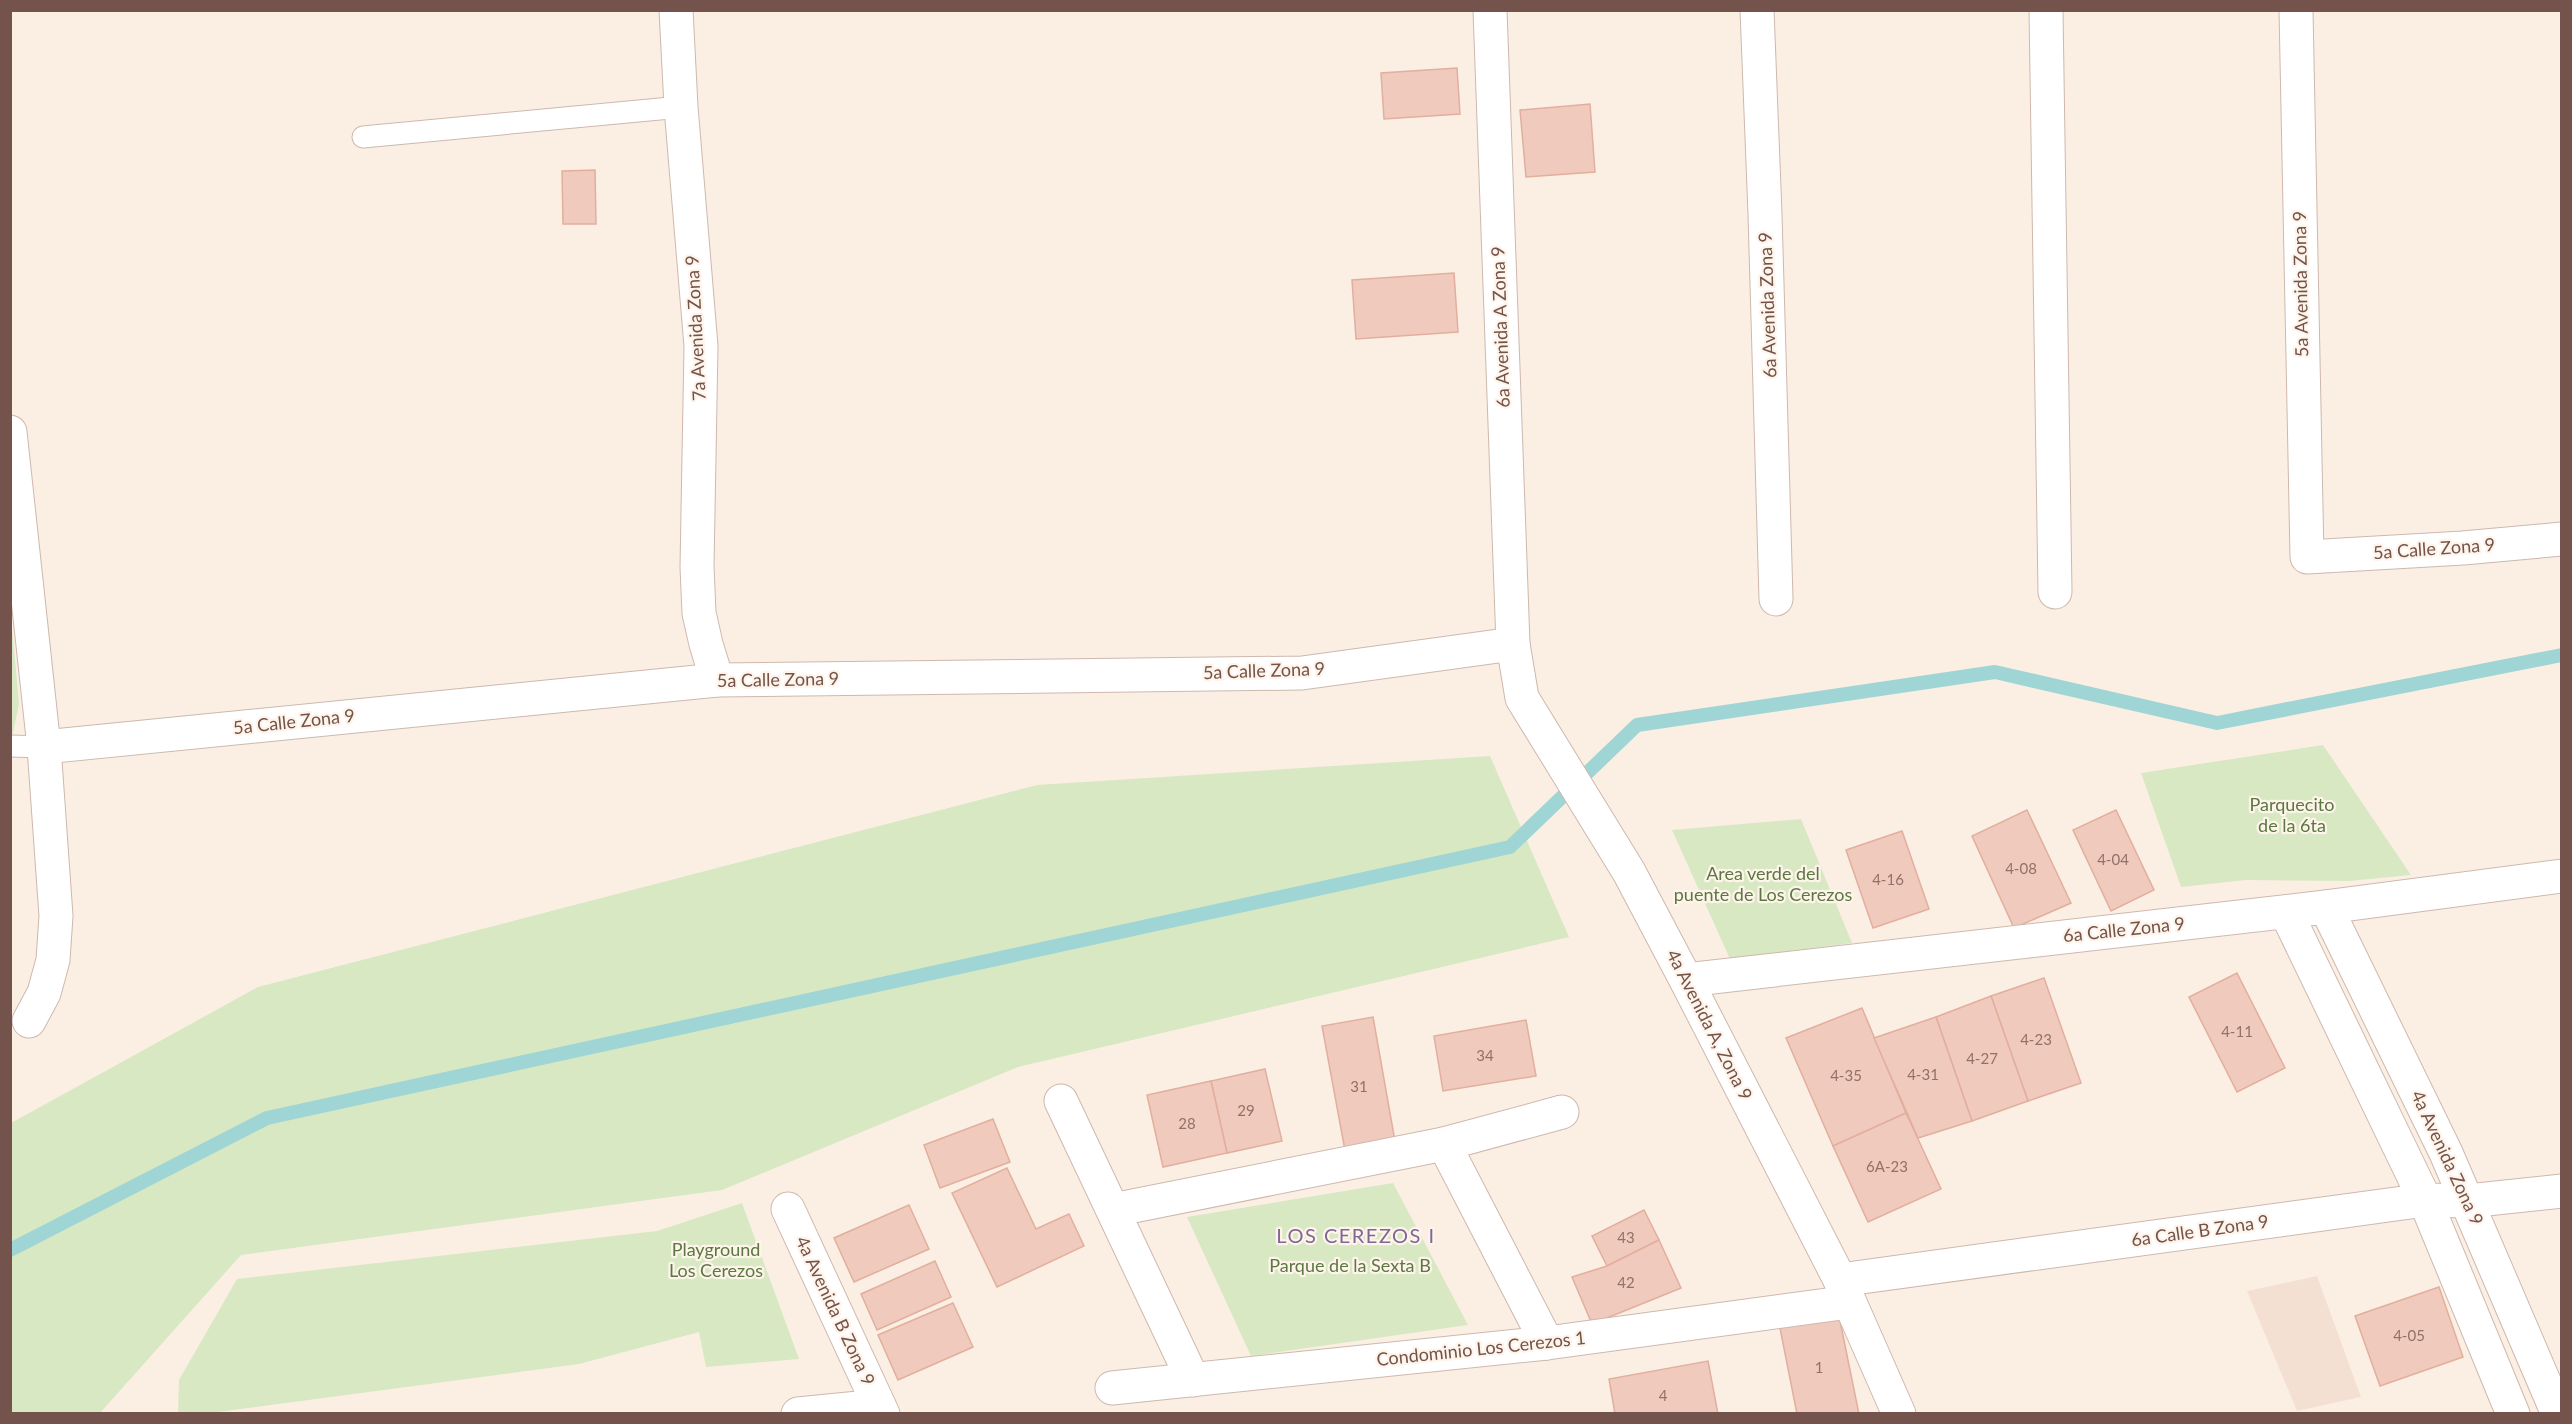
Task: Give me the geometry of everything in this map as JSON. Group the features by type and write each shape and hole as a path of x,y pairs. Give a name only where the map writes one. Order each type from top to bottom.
{"street":[{"name":"7a Avenida Zona 9","path":"676,10 681,107 700,345 697,567 699,613 717,680"},
{"name":"6a Avenida A Zona 9","path":"1490,10 1513,644"},
{"name":"6a Avenida Zona 9","path":"1757,10 1776,599"},
{"path":"2046,10 2055,592"},
{"name":"5a Avenida Zona 9","path":"2296,10 2307,557"},
{"path":"10,432 44,747 56,916 53,960 44,993 29,1021"},
{"name":"5a Calle Zona 9","path":"2307,557 2463,548 2562,539"},
{"name":"5a Calle Zona 9","path":"44,747 717,680 1302,673 1513,644"},
{"name":"4a Avenida A, Zona 9","path":"1513,644 1522,698 1629,872 1686,980 1845,1291 1899,1413"},
{"name":"6a Calle Zona 9","path":"1686,980 2326,908 2562,876"},
{"name":"4a Avenida Zona 9","path":"2326,908 2446,1153 2558,1413"},
{"name":"4a Avenida Zona 9","path":"2286,912 2426,1200 2512,1413"},
{"path":"1061,1101 1193,1380"},
{"path":"1113,1210 1444,1144 1562,1112"},
{"path":"1444,1144 1547,1343"},
{"name":"6a Calle B Zona 9","path":"1845,1291 2426,1200 2468,1201 2562,1191"},
{"name":"4a Avenida B Zona 9","path":"788,1209 881,1409"},
{"name":"Condominio Los Cerezos 1","path":"1112,1388 1547,1343 1845,1291"},
{"path":"798,1413 881,1409"}],"lane":[{"path":"363,137 681,107"},
{"path":"10,746 44,747"}],"shaded area":[{"path":"2317,1276 2361,1397 2297,1411 2247,1291"}],"green space":[{"path":"10,605 19,704 11,742 10,742"},
{"name":"Parquecito de la 6ta","path":"2323,745 2411,875 2349,881 2246,880 2181,887 2141,773"},
{"path":"1490,756 1569,937 1018,1067 722,1190 241,1255 100,1413 11,1413 11,1123 258,987 1037,785"},
{"name":"Area verde del puente de Los Cerezos","path":"1801,819 1852,943 1730,959 1672,830"},
{"name":"Parque de la Sexta B","path":"1393,1183 1468,1325 1251,1356 1187,1217"},
{"name":"Playground Los Cerezos","path":"742,1203 799,1359 706,1367 699,1332 579,1364 210,1413 178,1413 179,1380 237,1279 657,1231"}],"building":[{"path":"1457,68 1460,114 1384,119 1381,73"},
{"path":"1590,104 1595,172 1526,177 1520,110"},
{"path":"595,170 596,224 563,224 562,171"},
{"path":"1454,273 1458,332 1356,339 1352,280"},
{"path":"2027,810 2071,903 2014,928 1972,836"},
{"path":"2116,810 2154,890 2111,911 2073,830"},
{"path":"1902,831 1929,909 1873,928 1846,850"},
{"path":"2237,973 2285,1068 2237,1092 2189,997"},
{"path":"2044,978 2081,1083 2028,1101 1991,996"},
{"path":"1991,996 2028,1101 1972,1121 1936,1017"},
{"path":"1862,1008 1906,1113 1833,1146 1786,1038"},
{"path":"1373,1017 1396,1147 1346,1156 1322,1026"},
{"path":"1936,1017 1972,1121 1918,1138 1874,1038"},
{"path":"1526,1020 1536,1076 1443,1091 1434,1036"},
{"path":"1265,1069 1282,1141 1227,1153 1211,1081"},
{"path":"1211,1081 1227,1153 1163,1167 1147,1095"},
{"path":"1906,1113 1941,1189 1868,1222 1833,1146"},
{"path":"993,1119 1010,1162 940,1188 924,1145"},
{"path":"1007,1168 1036,1229 1069,1214 1084,1246 997,1287 952,1193"},
{"path":"909,1205 929,1249 854,1282 834,1238"},
{"path":"1644,1210 1659,1240 1607,1266 1592,1236"},
{"path":"1659,1240 1681,1288 1592,1324 1572,1277 1607,1266"},
{"path":"935,1261 951,1297 877,1330 861,1294"},
{"path":"2439,1287 2463,1357 2380,1386 2355,1316"},
{"path":"953,1303 973,1347 898,1380 878,1335"},
{"path":"1838,1311 1859,1414 1797,1414 1779,1323"},
{"path":"1708,1361 1718,1414 1615,1414 1609,1379"}],"waterway":[{"path":"10,1250 267,1118 1510,847 1637,725 1995,672 2217,723 2562,655"}],"district":[{"name":"LOS CEREZOS I","path":"1356,1236"}]}
